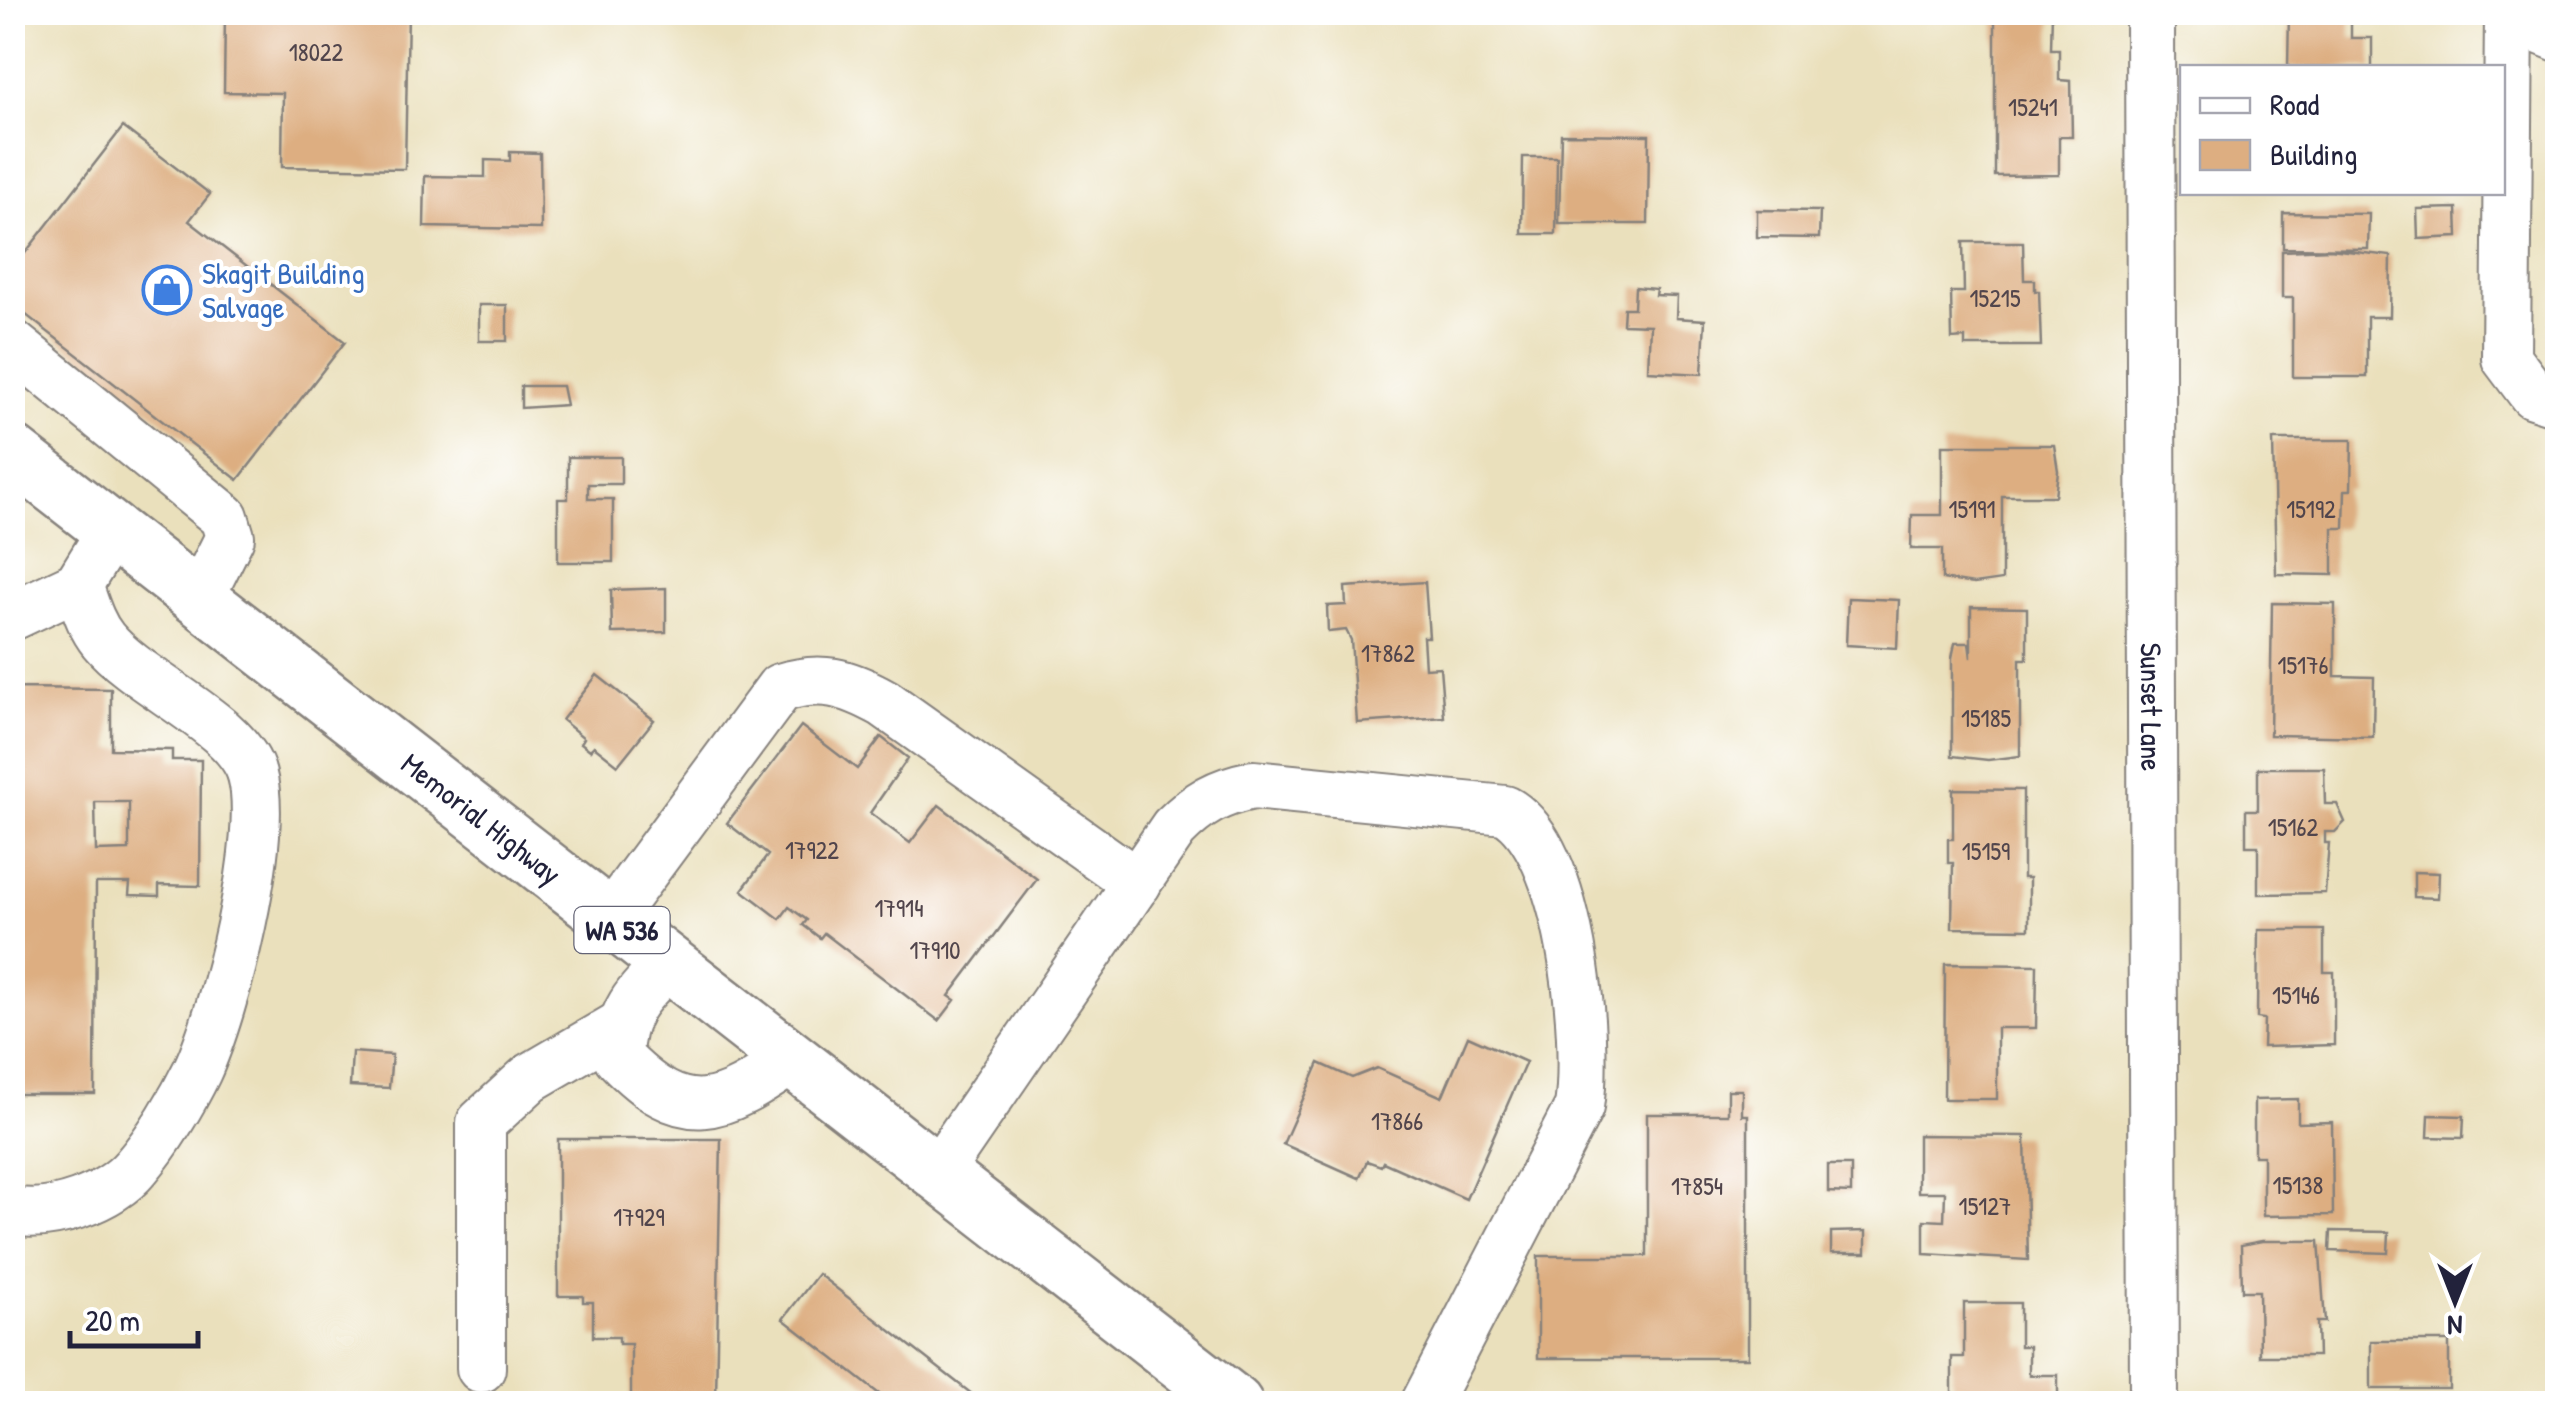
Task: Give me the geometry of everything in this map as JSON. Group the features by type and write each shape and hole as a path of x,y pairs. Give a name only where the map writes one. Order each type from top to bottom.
{"main road":[{"name":"Memorial Highway","path":"12,452 1235,1404"}],"street":[{"name":"Sunset Lane","path":"2150,12 2154,1404"},
{"path":"2558,37 2510,15 2506,358 2533,394 2558,402"},
{"path":"12,344 224,518 230,537 200,599"},
{"path":"12,616 78,585 112,530"},
{"path":"12,1212 28,1214 62,1208 104,1192 135,1168 158,1134 198,1070 232,963 254,827 253,776 243,751 114,651 92,625 78,585"},
{"path":"609,919 770,698 780,688 823,678 852,685 884,702 1137,882"},
{"path":"936,1175 1137,882 1197,805 1222,791 1253,786 1506,810 1523,819 1556,876 1585,1068 1579,1107 1425,1404"},
{"path":"668,966 633,998 619,1026 618,1057 640,1080 673,1097 712,1106 734,1099 790,1061"},
{"path":"482,1368 482,1124 530,1078 619,1026"}],"building":[{"path":"225,12 408,12 405,169 282,167 283,93 224,92"},
{"path":"1995,12 2052,12 2051,49 2059,49 2059,80 2071,81 2072,137 2059,137 2059,175 1995,176"},
{"path":"2289,12 2351,12 2351,38 2372,38 2372,65 2288,65"},
{"path":"123,127 210,194 189,221 345,342 238,480 12,304 12,270"},
{"path":"1561,134 1649,135 1648,224 1559,224"},
{"path":"510,152 540,153 541,229 424,227 425,176 485,177 485,160 510,161"},
{"path":"1523,157 1557,157 1556,234 1522,234"},
{"path":"2457,208 2458,237 2418,239 2417,209"},
{"path":"1757,210 1820,211 1819,238 1757,237"},
{"path":"2283,213 2369,214 2368,249 2283,248"},
{"path":"1963,242 2023,242 2024,280 2035,280 2035,291 2039,291 2041,346 1965,346 1965,338 1952,339 1951,292 1964,292"},
{"path":"2330,249 2391,256 2390,317 2367,317 2367,377 2293,377 2293,298 2282,298 2282,251"},
{"path":"1635,287 1656,289 1655,295 1677,296 1676,318 1705,320 1702,374 1648,371 1650,325 1623,324 1624,308 1634,308"},
{"path":"479,305 507,305 507,341 479,341"},
{"path":"521,386 562,386 566,405 521,408"},
{"path":"2273,440 2352,440 2351,490 2345,490 2344,528 2333,528 2333,575 2276,574"},
{"path":"1942,445 2054,445 2058,471 2055,496 2002,496 2002,580 1974,584 1942,579 1942,549 1911,549 1912,515 1942,515"},
{"path":"568,457 621,457 621,484 588,484 588,499 613,499 613,562 558,562 558,499 568,499"},
{"path":"1425,582 1429,637 1423,637 1425,668 1440,667 1444,717 1357,723 1351,640 1346,630 1328,632 1327,606 1346,605 1345,587"},
{"path":"666,588 666,632 612,633 611,590"},
{"path":"1848,598 1899,600 1897,648 1846,645"},
{"path":"2272,603 2335,604 2335,676 2374,677 2373,737 2270,735"},
{"path":"1971,607 2027,608 2027,659 2020,659 2020,756 1988,760 1952,756 1952,658 1955,643 1969,643 1971,658"},
{"path":"597,675 654,720 618,765 594,746 590,750 581,743 584,738 562,720"},
{"path":"12,688 111,689 111,749 172,750 172,760 201,760 200,886 159,885 159,896 129,895 130,883 96,883 95,1094 12,1094","holes":["95,802 129,802 129,850 96,851"]},
{"path":"801,726 857,769 881,737 908,758 870,813 910,843 939,805 1037,879 949,996 955,1000 939,1021 824,933 820,938 803,925 807,920 789,907 780,919 742,890 768,855 727,823"},
{"path":"2258,768 2324,768 2325,804 2337,804 2345,822 2335,832 2325,832 2325,843 2329,843 2325,893 2258,894 2258,846 2246,846 2246,810 2258,810"},
{"path":"1953,789 2023,790 2023,878 2029,878 2029,929 1952,928 1953,863 1948,863 1948,839 1953,839"},
{"path":"2414,872 2439,873 2438,898 2414,897"},
{"path":"2258,930 2324,930 2324,972 2334,972 2334,1045 2263,1047 2264,1019 2257,1018"},
{"path":"1945,964 2037,965 2036,1028 1997,1028 1997,1099 1944,1099"},
{"path":"1468,1036 1526,1062 1466,1199 1383,1162 1381,1166 1367,1161 1359,1178 1283,1144 1319,1063 1352,1078 1377,1068 1442,1097"},
{"path":"352,1052 392,1055 389,1088 350,1086"},
{"path":"1728,1090 1742,1090 1742,1115 1748,1115 1748,1358 1538,1358 1538,1256 1647,1256 1647,1114 1728,1114"},
{"path":"2298,1099 2298,1123 2332,1122 2333,1215 2263,1216 2263,1156 2254,1156 2254,1100"},
{"path":"2429,1115 2464,1116 2463,1138 2428,1137"},
{"path":"1918,1135 2025,1136 2028,1260 1924,1254 1924,1220 1944,1221 1945,1192 1918,1192"},
{"path":"558,1139 721,1139 716,1398 631,1397 631,1344 619,1344 619,1337 593,1337 593,1302 583,1302 583,1296 558,1296"},
{"path":"1828,1165 1851,1165 1851,1193 1828,1192"},
{"path":"1866,1231 1866,1253 1831,1253 1831,1232"},
{"path":"2331,1231 2389,1232 2388,1253 2330,1251"},
{"path":"2319,1241 2325,1322 2317,1322 2318,1356 2260,1356 2259,1291 2242,1291 2241,1245"},
{"path":"818,1274 977,1398 972,1404 892,1404 783,1319"},
{"path":"1964,1303 2020,1303 2020,1346 2029,1346 2029,1375 2058,1375 2058,1404 1952,1404 1952,1357 1964,1357"},
{"path":"2371,1341 2449,1341 2449,1389 2371,1389"}],"place":[{"name":"Skagit Building Salvage","path":"167,290"}]}
